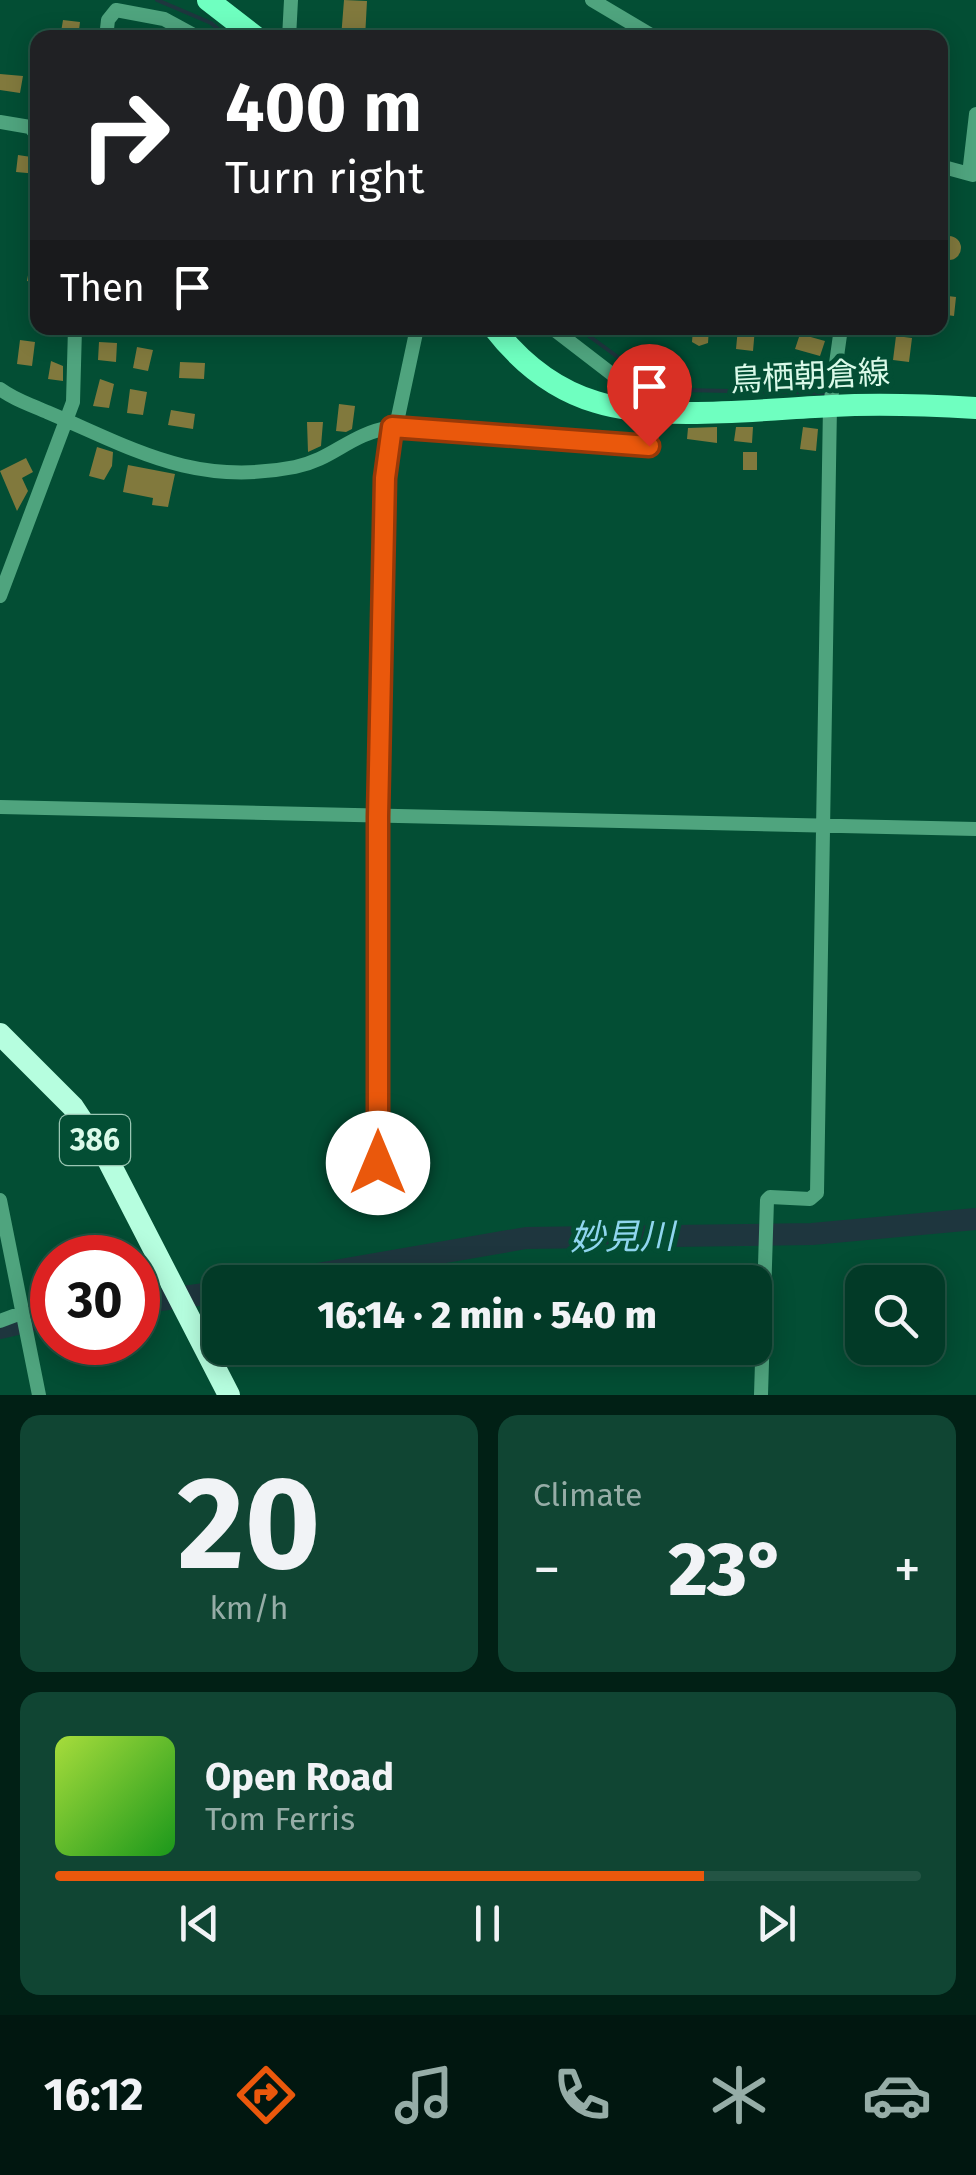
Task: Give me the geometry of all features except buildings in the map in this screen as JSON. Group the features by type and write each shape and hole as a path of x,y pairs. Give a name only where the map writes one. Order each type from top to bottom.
{"highway":[{"name":"386","path":"0,1034 73,1106 108,1160 228,1395"}],"main road":[{"path":"208,0 246,30"},
{"name":"鳥栖朝倉線","path":"499,335 516,357 560,388 600,404 730,413 895,403 976,408"}],"street":[{"path":"289,30 291,0"},
{"path":"592,0 643,30"},
{"path":"107,30 114,5 164,18 185,30"},
{"path":"972,175 976,114"},
{"path":"0,122 30,127"},
{"path":"0,596 73,402 75,335"},
{"path":"378,1201 378,817 385,478 392,427 414,335"},
{"path":"561,335 630,388 631,407"},
{"path":"761,1395 767,1200 810,1198 817,1193 830,406 840,335"},
{"path":"0,388 26,407 46,411 64,423 164,462 242,472 295,467 322,458 363,432 392,427 649,446 658,410"},
{"path":"0,807 976,829"},
{"path":"0,1200 39,1395"},
{"path":"0,1320 24,1312"}],"waterway":[{"path":"157,0 219,30"},
{"path":"588,335 652,382 683,390 829,393"},
{"name":"妙見川","path":"370,1265 526,1238 812,1234 976,1219"},
{"name":"妙見川","path":"160,1300 202,1294"},
{"name":"妙見川","path":"0,1328 30,1321"}],"route":[{"path":"378,1163 378,817 385,478 392,427 649,446"}]}
